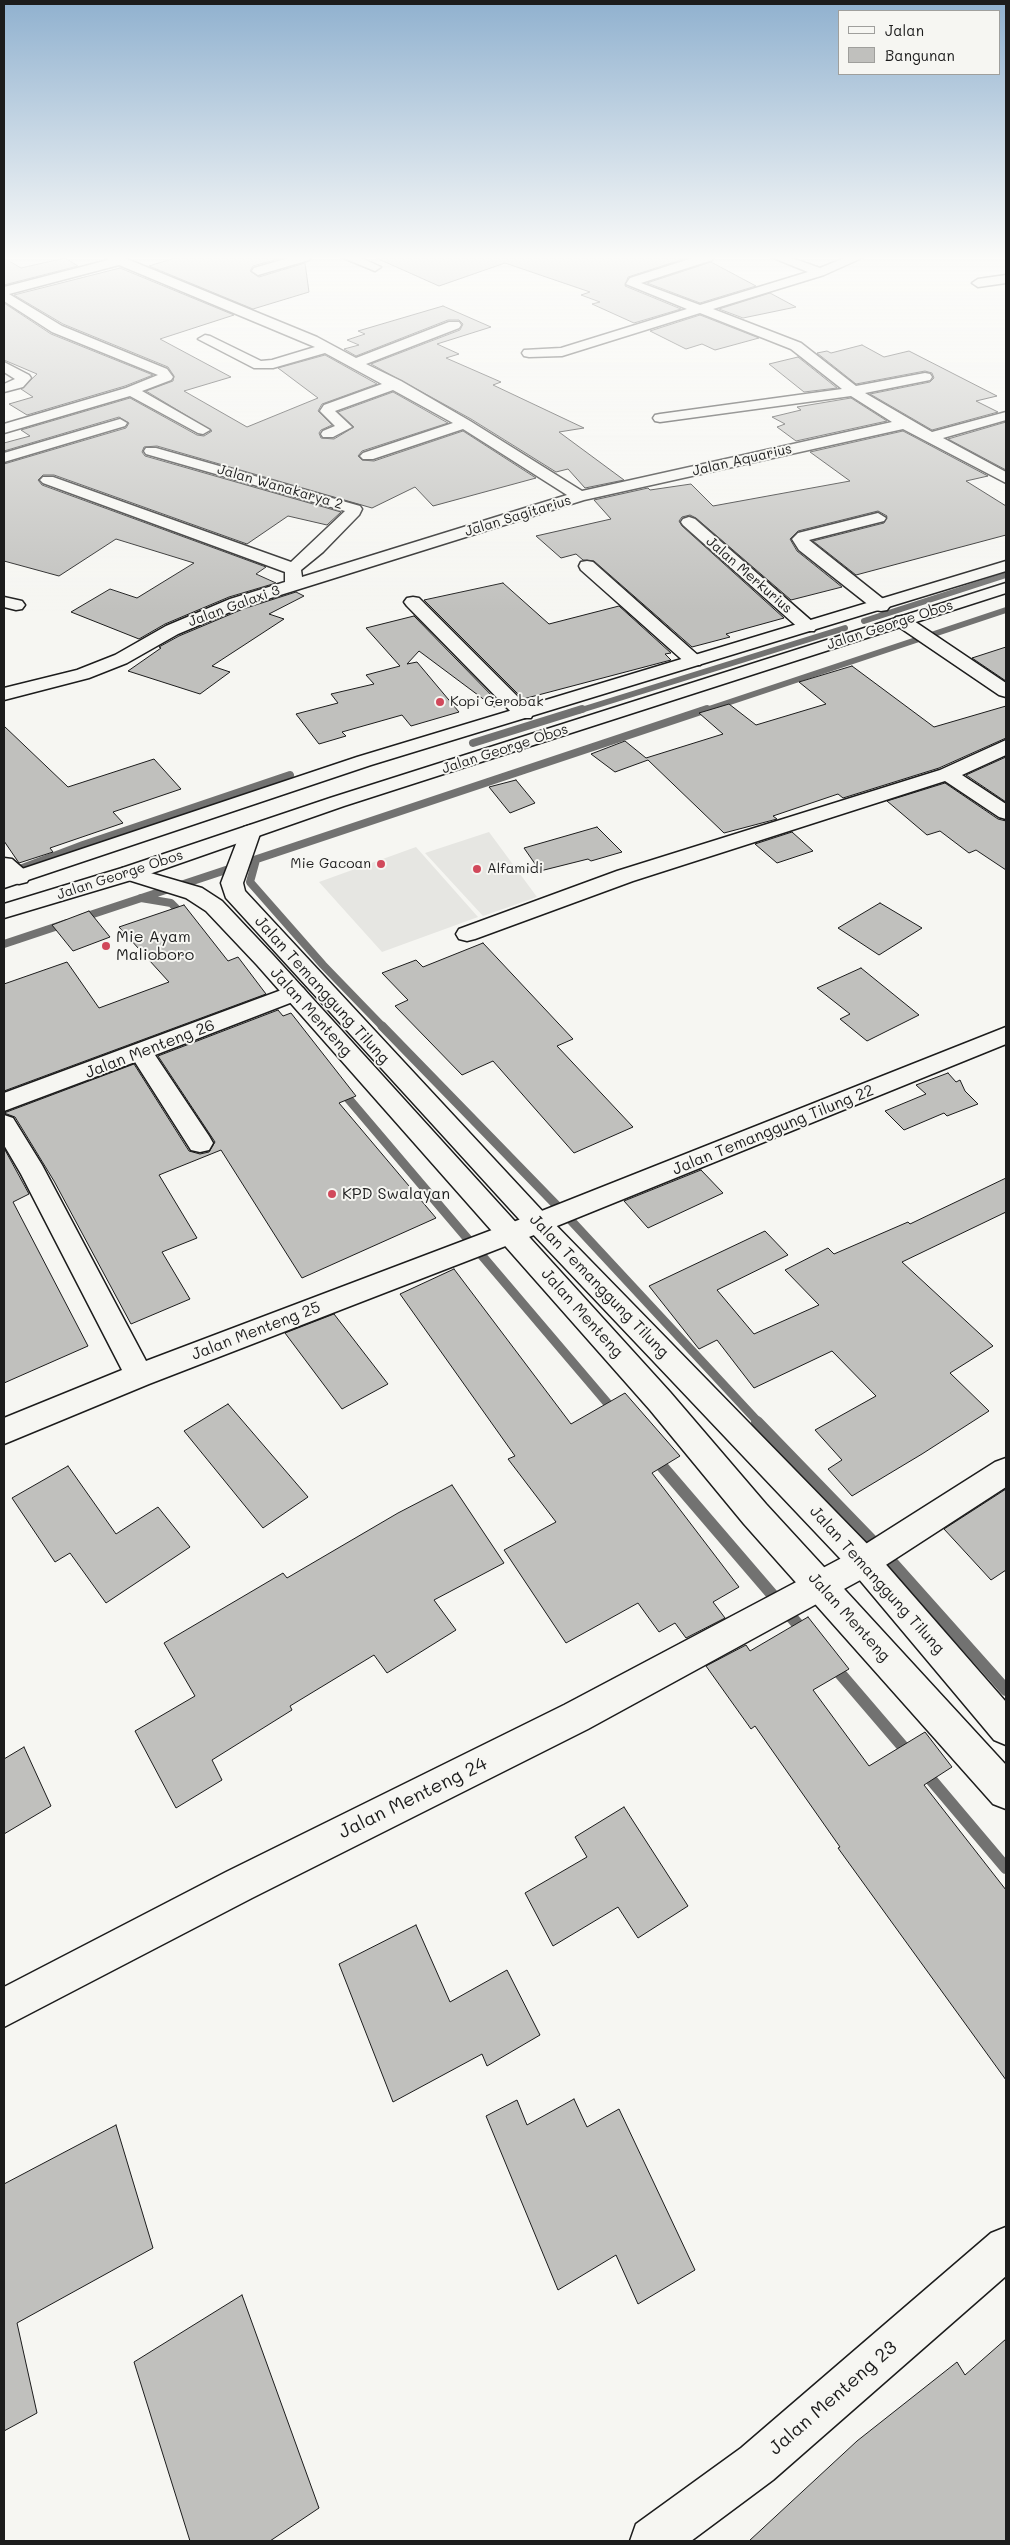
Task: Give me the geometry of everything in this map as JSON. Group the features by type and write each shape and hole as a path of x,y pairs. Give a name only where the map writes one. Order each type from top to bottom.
{"street":[{"path":"4,388 18,384 24,378 20,376"},
{"path":"4,429 131,391 163,380 165,376"},
{"name":"Jalan Sagitarius","path":"380,376 464,424 580,496"},
{"path":"835,376 904,424 1006,478"},
{"path":"660,418 855,391 925,377"},
{"path":"328,434 345,427 328,411 329,408 396,384"},
{"path":"131,391 203,430"},
{"path":"930,437 1006,416"},
{"path":"4,458 120,423"},
{"path":"368,456 464,424"},
{"name":"Jalan Aquarius","path":"580,496 904,424"},
{"name":"Jalan Wanakarya 2","path":"151,451 354,508 353,512 293,577"},
{"name":"Jalan Galaxi 3","path":"48,480 293,577"},
{"name":"Jalan Sagitarius","path":"293,577 580,496"},
{"path":"878,518 804,536 800,539 805,547 881,606"},
{"name":"Jalan Merkurius","path":"689,522 808,627"},
{"path":"587,566 694,661"},
{"name":"Jalan George Obos","path":"9,874 364,761 881,606 1006,566"},
{"name":"Jalan Galaxi 3","path":"4,694 92,671 120,659 172,630 236,604 293,577"},
{"name":"Jalan George Obos","path":"4,912 130,873 251,831 1006,588"},
{"path":"414,602 524,714"},
{"path":"841,618 865,633"},
{"path":"902,621 1006,691"},
{"path":"467,934 625,876 948,774 991,756 1006,746"},
{"path":"948,774 1006,813"},
{"name":"Jalan Temanggung Tilung","path":"251,831 232,883 234,893 320,989 538,1223 864,1562 1006,1728"},
{"name":"Jalan Menteng","path":"130,873 183,888 214,906 660,1401 755,1514 1006,1791"},
{"name":"Jalan Menteng 26","path":"4,1102 141,1053 295,994"},
{"name":"Jalan Temanggung Tilung 22","path":"509,1234 902,1079 1006,1035"},
{"path":"141,1053 200,1143"},
{"path":"4,1124 33,1172 139,1376"},
{"name":"Jalan Menteng 25","path":"4,1431 139,1376 509,1234"},
{"name":"Jalan Menteng 24","path":"4,2008 239,1885 576,1717 864,1562 1006,1471"},
{"name":"Jalan Menteng 23","path":"653,2541 757,2464 1006,2248"}],"shaded area":[{"path":"489,832 537,897 483,916 425,853"},
{"path":"416,847 478,917 382,952 319,882"}],"building":[{"path":"35,376 151,376 125,386 27,415 9,404 33,397 21,389"},
{"path":"174,376 231,377 184,391 247,427 318,398 288,376 362,376 377,384 322,404 318,411 332,425 321,430 319,433 321,438 334,439 354,427 338,412 393,392 448,423 362,451 358,456 362,460 374,461 463,431 536,478 433,506 415,487 372,508 157,446 144,447 142,452 145,456 341,512 327,525 288,516 247,544 54,475 43,475 38,480 42,485 266,567 256,574 276,583 229,597 165,624 139,639 71,612 110,589 137,598 194,563 116,539 59,576 4,561 4,464 126,428 129,423 119,417 4,451 4,443 30,436 21,430 130,398 197,435 204,436 212,431 146,391 173,381"},
{"path":"392,376 487,376 501,382 493,385 584,428 559,432 624,480 585,488 568,469 556,472 471,419"},
{"path":"784,376 822,376 837,388 804,392"},
{"path":"846,376 900,376 856,384"},
{"path":"933,376 957,376 997,396 976,401 998,412 932,430 870,394 930,382 934,378"},
{"path":"851,398 887,421 796,441 777,427 785,424 772,417 801,410 797,407"},
{"path":"1006,422 1006,470 948,439"},
{"path":"903,431 988,476 966,481 1006,506 1006,535 856,575 813,541 884,523 887,516 878,511 798,531 790,539 797,551 842,587 791,600 696,518 690,515 682,517 679,521 682,526 784,618 726,634 730,637 692,647 594,561 583,560 576,554 561,558 536,536 611,519 594,500 648,488 650,490 691,484 713,506 850,481 810,452"},
{"path":"503,583 549,624 619,606 671,653 665,654 671,660 523,699 424,600"},
{"path":"296,592 304,596 269,614 284,619 212,666 230,672 200,694 128,671 161,648 159,647 179,636 243,609"},
{"path":"414,616 501,705 494,707 419,651 407,664 417,662 459,712 411,726 402,715 342,732 346,736 319,744 296,714 338,703 331,694 374,684 366,675 400,666 366,628"},
{"path":"1006,647 1006,681 972,658"},
{"path":"852,666 934,727 1006,706 1006,738 939,768 843,798 838,794 773,816 777,819 724,833 648,760 615,772 591,754 625,741 646,758 723,734 699,713 729,704 756,725 826,704 799,682"},
{"path":"4,726 68,787 154,759 181,789 113,812 123,823 50,848 53,852 19,863 4,841"},
{"path":"1006,757 1006,802 966,775"},
{"path":"516,780 535,803 510,813 489,787"},
{"path":"945,783 998,819 1006,821 1006,870 976,850 969,853 940,831 927,835 887,801"},
{"path":"597,827 622,852 591,861 588,859 540,871 524,848"},
{"path":"792,832 813,851 777,863 755,844"},
{"path":"880,903 922,928 879,955 838,928"},
{"path":"184,905 228,961 238,957 266,994 4,1091 4,984 67,962 99,1008 169,982 119,927"},
{"path":"89,911 110,937 73,951 52,925"},
{"path":"483,943 573,1039 557,1046 633,1127 574,1153 493,1061 462,1075 395,1006 408,1000 382,973 416,960 423,967"},
{"path":"861,968 919,1015 867,1041 840,1019 850,1014 817,988"},
{"path":"278,1010 283,1016 291,1013 356,1096 339,1103 436,1218 302,1278 221,1150 159,1175 197,1238 162,1252 190,1299 131,1324 54,1181 15,1117 4,1113 134,1064 189,1151 200,1154 209,1152 215,1142 158,1056"},
{"path":"948,1073 956,1082 960,1080 965,1091 978,1104 947,1116 944,1113 904,1130 885,1111 926,1094 916,1085"},
{"path":"4,1148 29,1194 13,1202 88,1346 4,1383"},
{"path":"701,1170 723,1193 648,1228 624,1201"},
{"path":"1006,1178 1006,1212 902,1262 993,1346 950,1373 989,1411 852,1496 828,1469 842,1460 815,1430 876,1396 832,1351 754,1388 717,1340 699,1349 649,1286 765,1231 788,1255 717,1290 754,1334 819,1305 785,1270 828,1248 834,1254 908,1222 910,1224"},
{"path":"454,1269 571,1424 625,1393 680,1456 652,1473 739,1587 713,1602 725,1618 686,1638 675,1623 659,1632 638,1603 566,1643 504,1550 556,1522 508,1459 515,1456 400,1294"},
{"path":"334,1314 388,1384 342,1409 285,1333"},
{"path":"228,1404 308,1497 263,1528 184,1431"},
{"path":"68,1466 116,1534 158,1507 190,1547 106,1603 70,1553 55,1562 12,1498"},
{"path":"452,1485 504,1563 434,1600 456,1630 387,1673 374,1655 290,1706 292,1710 212,1760 222,1780 176,1808 135,1731 195,1696 164,1643 283,1573 287,1578 398,1513"},
{"path":"1006,1489 1006,1570 991,1580 944,1529"},
{"path":"808,1617 849,1669 813,1690 869,1766 925,1732 952,1767 924,1785 1006,1890 1006,2080 838,1848 840,1847 755,1726 751,1729 706,1666 746,1645 750,1651"},
{"path":"24,1747 51,1806 4,1834 4,1759"},
{"path":"624,1807 688,1906 638,1938 618,1907 553,1946 525,1893 587,1857 575,1837"},
{"path":"416,1925 450,2002 507,1970 540,2035 487,2066 482,2054 393,2102 339,1964"},
{"path":"574,2099 587,2127 619,2109 695,2270 638,2304 616,2255 558,2290 486,2116 517,2100 527,2125"},
{"path":"116,2125 153,2248 17,2323 37,2413 4,2431 4,2184"},
{"path":"242,2295 319,2508 270,2541 190,2541 134,2362"},
{"path":"1006,2339 1006,2541 749,2541 857,2441 957,2362 965,2375"}],"waterway":[{"path":"864,621 1006,575"},
{"path":"703,711 1006,610"},
{"path":"578,711 845,628"},
{"path":"473,743 582,709"},
{"path":"251,861 707,709"},
{"path":"4,875 83,845 290,775"},
{"path":"256,860 250,882 323,965 383,1027"},
{"path":"141,898 238,866"},
{"path":"81,918 141,898"},
{"path":"141,898 171,903 184,916"},
{"path":"4,944 67,923"},
{"path":"382,1026 564,1213 759,1423"},
{"path":"341,1090 615,1412"},
{"path":"757,1422 882,1551 1006,1690"},
{"path":"654,1457 806,1634"},
{"path":"832,1664 910,1755"},
{"path":"923,1770 1006,1868"}],"place":[{"name":"Kopi Gerobak","path":"440,702"},
{"name":"Mie Gacoan","path":"381,864"},
{"name":"Alfamidi","path":"477,869"},
{"name":"Mie Ayam Malioboro","path":"106,946"},
{"name":"KPD Swalayan","path":"332,1194"}]}
